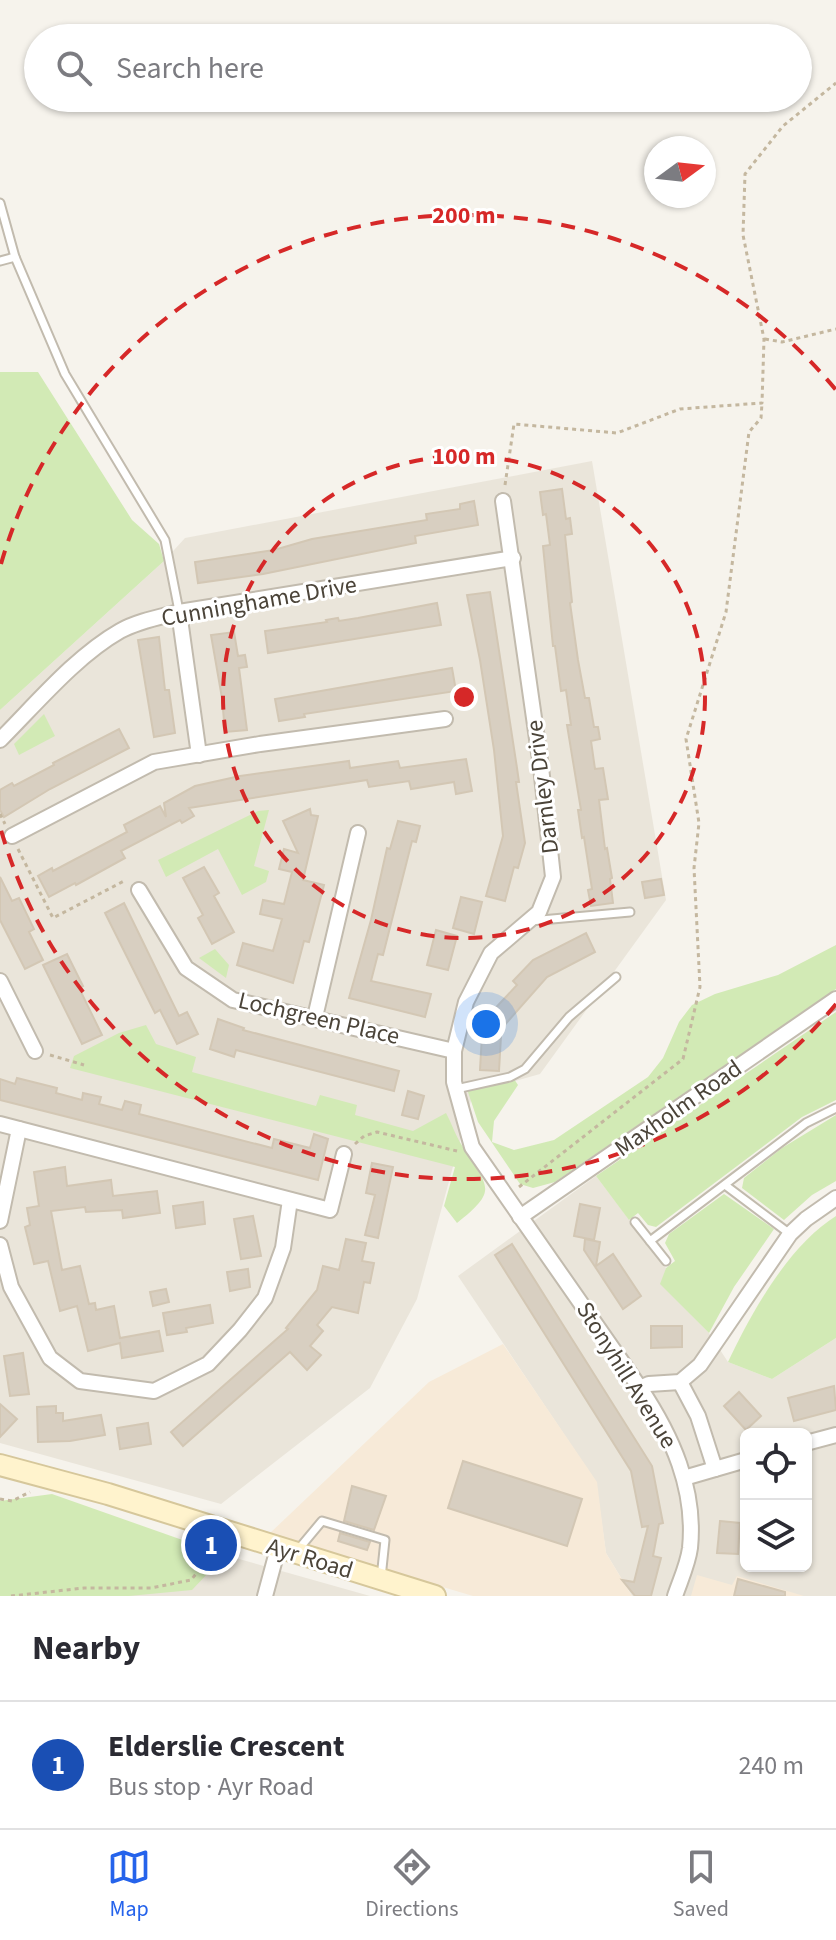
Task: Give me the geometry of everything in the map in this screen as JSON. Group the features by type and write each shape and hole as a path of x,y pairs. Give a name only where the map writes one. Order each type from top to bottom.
{"main road":[{"name":"Ayr Road","path":"0,1465 108,1494 435,1596"}],"street":[{"name":"Darnley Drive","path":"503,501 541,767 553,877 539,912 491,953 466,1002 454,1051 455,1089 472,1147 520,1217"},
{"name":"Cunninghame Drive","path":"0,740 87,654 121,630 179,612 513,558"},
{"path":"179,612 199,755"},
{"path":"12,836 154,762 445,719"},
{"path":"315,1017 358,833"},
{"name":"Lochgreen Place","path":"139,890 186,968 233,1000 454,1051"},
{"path":"0,981 35,1051"},
{"name":"Maxholm Road","path":"520,1217 836,999"},
{"path":"0,1124 330,1210 344,1154"},
{"path":"0,1221 19,1129"},
{"path":"640,1388 649,1384 680,1382 700,1365 790,1234 836,1198"},
{"path":"0,1245 11,1287 50,1358 80,1381 154,1391 208,1364 265,1298 283,1248 290,1200"},
{"name":"Stonyhill Avenue","path":"520,1217 640,1388 673,1447 684,1478 689,1508 690,1549 675,1596"},
{"name":"Stonyhill Avenue","path":"680,1382 698,1416 715,1469"},
{"path":"812,1441 836,1435"},
{"path":"684,1478 740,1462"},
{"path":"265,1596 286,1550"}],"lane":[{"path":"0,203 15,257 65,374 165,540 179,612"},
{"path":"0,261 15,257"},
{"path":"528,922 630,912"},
{"path":"455,1089 510,1077 525,1069 569,1017 616,977"},
{"path":"650,1241 806,1123 836,1108"},
{"path":"725,1185 790,1234"},
{"path":"635,1222 666,1261"},
{"path":"286,1550 322,1521 385,1540 381,1579"}],"path":[{"path":"812,102 836,83"},
{"path":"506,1197 683,1059 700,987 694,868 699,823 686,739 726,612 749,432 761,418 764,339 743,235 745,174 783,126 800,112"},
{"path":"764,339 782,342 836,329"},
{"path":"503,501 514,424 617,433 680,409 762,403"},
{"path":"0,814 53,918 130,878 139,890"},
{"path":"35,1051 84,1065"},
{"path":"344,1154 364,1136 377,1132 462,1152 472,1147"},
{"path":"11,1596 84,1588 151,1588 191,1580 229,1533"}],"shaded area":[{"path":"592,461 666,900 540,1074 473,1093 417,1299 370,1388 221,1504 0,1443 0,710 164,561 185,538"},
{"path":"596,1176 666,1268 661,1284 709,1333 728,1362 772,1379 836,1338 836,1596 632,1596 606,1553 596,1482 458,1276"},
{"path":"503,1344 597,1482 606,1553 632,1596 473,1596 268,1535 429,1382"},
{"path":"0,1515 225,1555 370,1596 0,1596"},
{"path":"697,1575 732,1585 737,1576 804,1596 691,1596"}],"green space":[{"path":"0,372 38,372 132,520 159,544 164,561 0,710"},
{"path":"44,714 55,736 19,755 14,744"},
{"path":"269,810 254,866 269,871 266,882 242,895 218,849 166,877 158,860 258,811"},
{"path":"836,945 836,989 555,1182 533,1188 520,1184 478,1122 467,1089 514,1079 518,1085 494,1121 492,1142 514,1150 554,1140 648,1077 663,1058 679,1022 692,1005 715,994 778,975"},
{"path":"215,949 229,965 226,978 199,958"},
{"path":"836,1012 836,1100 802,1117 656,1227 648,1225 638,1213 629,1220 596,1176"},
{"path":"146,1025 156,1044 196,1057 192,1072 316,1106 320,1095 357,1105 355,1115 413,1131 446,1113 483,1180 484,1195 471,1212 457,1223 444,1206 455,1167 70,1068 74,1056 119,1033"},
{"path":"836,1115 836,1181 812,1195 784,1220 742,1188 744,1178 782,1148"},
{"path":"724,1194 774,1229 734,1287 709,1333 660,1284 666,1268 675,1261 665,1243 669,1234"},
{"path":"836,1216 836,1338 772,1379 728,1362 760,1302 787,1262"},
{"path":"52,1494 225,1555 192,1590 129,1596 0,1596 0,1501"}],"building":[{"path":"562,489 566,519 570,518 572,534 565,535 578,660 585,698 589,698 594,727 598,727 600,739 591,741 595,769 603,768 608,799 599,800 613,903 591,906 588,890 592,889 567,725 571,725 566,690 561,691 553,646 543,546 550,545 540,492"},
{"path":"474,501 478,525 415,536 416,543 263,574 198,583 195,562 427,520 426,514 460,509 460,504"},
{"path":"490,592 519,782 516,782 525,843 518,868 514,867 505,901 486,896 503,836 494,750 467,595"},
{"path":"437,603 441,625 268,653 265,631"},
{"path":"234,632 238,656 245,655 247,667 239,668 247,730 225,732 211,635"},
{"path":"159,637 165,690 169,690 175,733 154,737 138,640"},
{"path":"452,668 456,691 304,714 305,717 279,721 275,699"},
{"path":"119,729 129,748 4,817 0,810 0,790 12,783 14,786"},
{"path":"466,759 472,791 456,794 454,782 411,789 409,781 369,787 367,780 189,808 194,816 182,823 180,820 121,851 125,858 76,885 49,897 38,876 127,832 124,825 160,806 166,817 164,803 195,786 240,776 349,761 350,768 398,761 400,768"},
{"path":"310,809 311,815 318,816 303,880 324,885 309,942 304,941 293,983 237,965 243,943 273,951 282,919 260,914 263,900 284,904 292,872 279,869 284,849 298,853 283,821"},
{"path":"398,821 420,826 416,842 412,841 383,955 378,954 371,981 431,994 425,1017 349,998 387,848 390,849"},
{"path":"204,867 219,893 214,896 234,932 212,944 198,918 203,915 183,878"},
{"path":"0,877 12,901 19,898 34,929 29,932 43,960 25,969 0,920"},
{"path":"661,879 664,895 645,898 642,882"},
{"path":"461,897 482,902 474,934 453,928"},
{"path":"124,903 179,1016 187,1012 198,1034 177,1044 160,1010 155,1013 105,913"},
{"path":"436,930 457,936 448,970 427,965"},
{"path":"586,933 595,952 547,977 502,1028 488,1016 517,985 513,981 533,960"},
{"path":"67,954 83,986 79,988 102,1035 82,1044 43,965"},
{"path":"218,1019 243,1030 399,1071 394,1091 236,1050 234,1057 210,1049"},
{"path":"482,1035 501,1036 499,1071 480,1070"},
{"path":"17,1078 57,1088 56,1093 82,1100 83,1093 101,1097 99,1104 122,1110 125,1101 141,1105 139,1114 272,1148 274,1139 310,1148 314,1134 328,1139 318,1180 0,1100 0,1079 15,1084"},
{"path":"408,1091 424,1096 418,1119 402,1115"},
{"path":"372,1163 393,1167 378,1238 365,1235 375,1195 366,1193"},
{"path":"65,1167 67,1186 111,1180 113,1196 157,1191 160,1213 123,1218 122,1210 86,1212 85,1207 51,1211 62,1270 80,1266 89,1304 95,1303 96,1310 114,1306 120,1338 159,1331 163,1351 122,1358 120,1343 88,1351 77,1306 60,1311 48,1261 34,1264 25,1227 30,1225 27,1208 39,1206 34,1172"},
{"path":"203,1202 205,1224 176,1228 173,1206"},
{"path":"580,1204 600,1208 594,1240 574,1236"},
{"path":"253,1216 261,1256 241,1259 234,1219"},
{"path":"346,1239 366,1243 362,1261 374,1263 370,1283 364,1282 358,1313 332,1307 317,1325 323,1331 310,1346 321,1355 307,1370 290,1352 183,1446 171,1432 288,1329 317,1290 323,1266 339,1270"},
{"path":"585,1239 600,1242 596,1266 613,1254 641,1296 623,1309 584,1250"},
{"path":"512,1244 652,1466 663,1523 659,1524 653,1556 661,1558 651,1596 635,1596 622,1580 634,1582 648,1526 642,1527 631,1471 495,1255"},
{"path":"248,1269 250,1287 230,1291 227,1272"},
{"path":"166,1289 169,1302 153,1306 150,1292"},
{"path":"210,1305 213,1323 167,1335 163,1313"},
{"path":"651,1326 682,1326 682,1347 651,1348"},
{"path":"23,1353 29,1394 10,1396 4,1356"},
{"path":"834,1386 836,1410 794,1421 788,1398"},
{"path":"739,1392 761,1416 744,1428 724,1406"},
{"path":"0,1404 17,1419 0,1437"},
{"path":"56,1406 56,1413 63,1413 63,1421 101,1415 105,1435 38,1442 37,1407"},
{"path":"148,1423 151,1444 120,1449 117,1428"},
{"path":"463,1461 582,1499 567,1546 448,1508"},
{"path":"352,1486 386,1496 374,1530 344,1521"},
{"path":"720,1521 740,1523 738,1554 717,1553"},
{"path":"340,1533 370,1542 367,1550 338,1541"},
{"path":"738,1579 785,1592 785,1596 734,1596"}],"place":[{"name":"Elderslie Crescent","path":"211,1545"}]}
